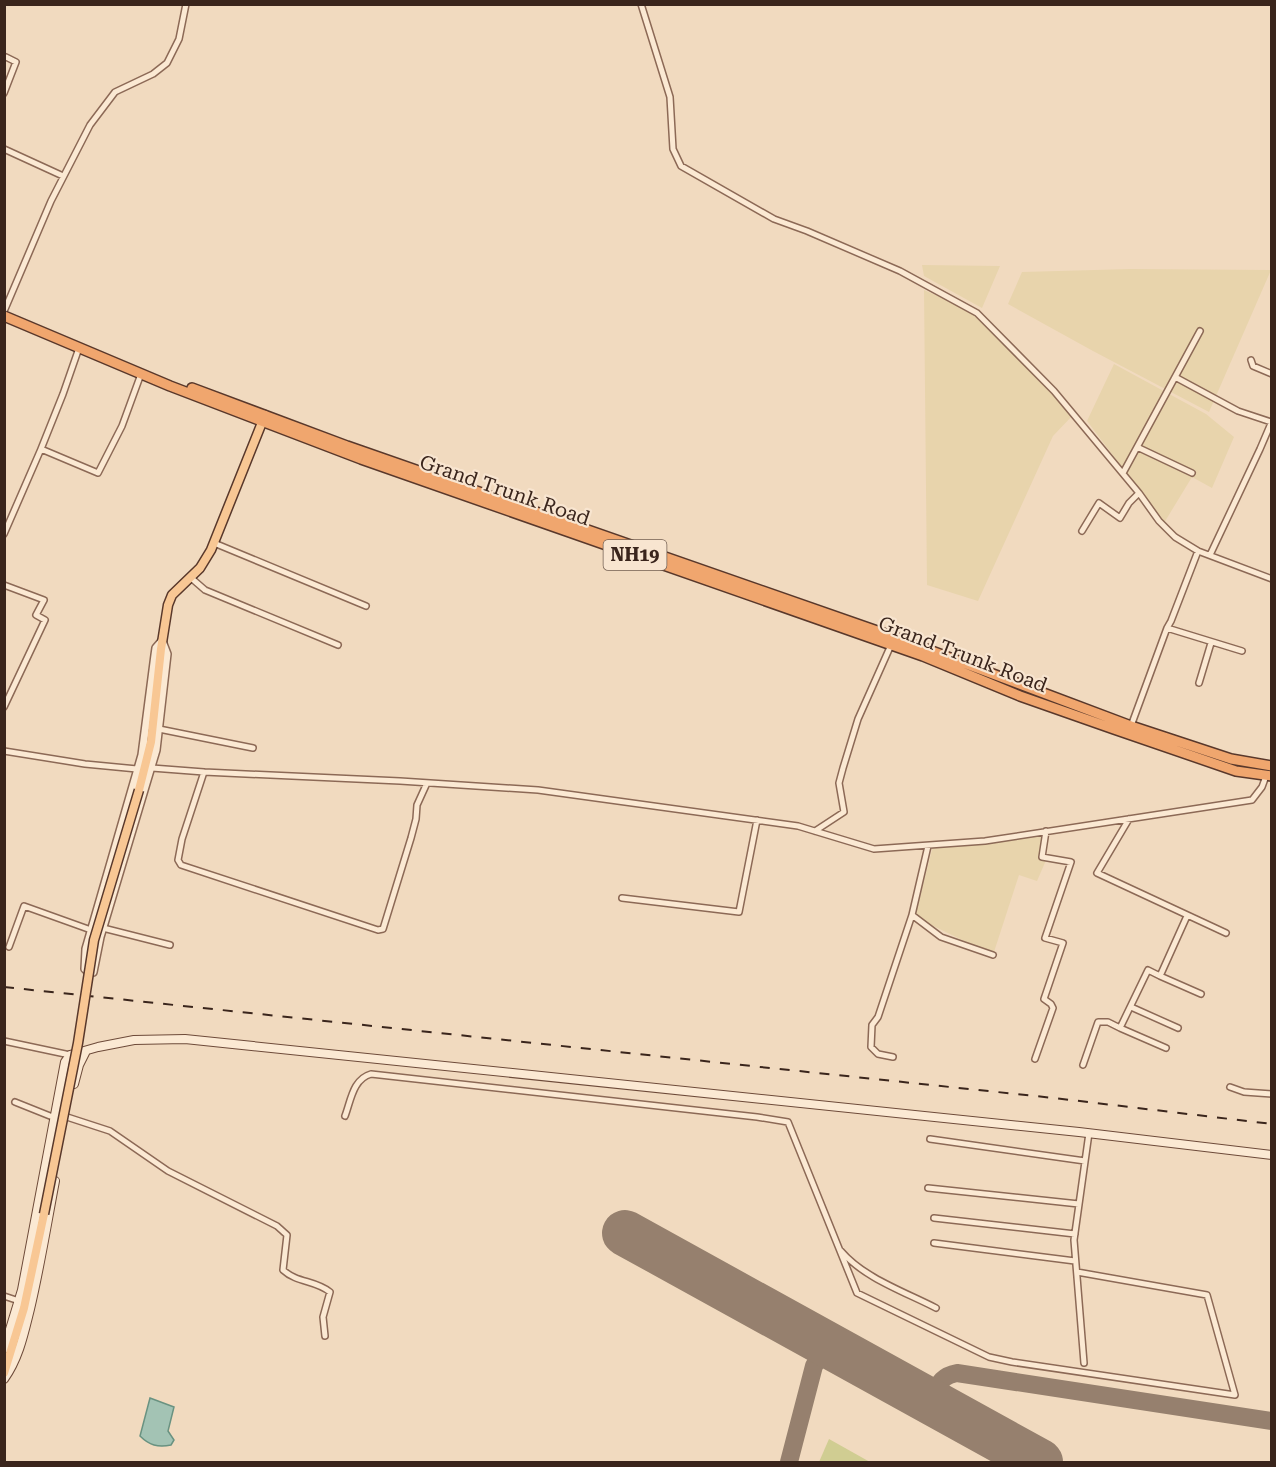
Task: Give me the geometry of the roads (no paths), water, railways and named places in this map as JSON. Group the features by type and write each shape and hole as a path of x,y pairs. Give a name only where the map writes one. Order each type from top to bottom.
{"highway":[{"name":"Grand Trunk Road","path":"5,309 144,370 361,459 891,645 1020,696 1114,729 1236,771 1269,776"},
{"name":"Grand Trunk Road","path":"4,316 141,374 263,418 900,639 1131,726 1248,764 1272,766"}],"main road":[{"path":"4,1373 24,1308 44,1214 78,1043 93,940 139,790 151,742 168,606 172,595 200,568 214,543 263,418"},
{"path":"4,1349 20,1301 65,1062 70,1055 134,1040 185,1039 1089,1133 1272,1155"},
{"path":"4,1379 15,1360 22,1341 67,1117 79,1065 86,1051"}],"street":[{"path":"5,309 63,176 90,125 115,92 153,74 167,63 179,39 186,4"},
{"path":"641,4 670,97 673,149 681,166 774,219 900,271 977,313 1054,391 1123,473 1159,521 1175,537 1198,551 1272,579"},
{"path":"4,93 16,62 6,57"},
{"path":"4,149 63,176"},
{"path":"1123,473 1200,331"},
{"path":"4,534 41,449 79,348"},
{"path":"1251,360 1253,366 1272,374"},
{"path":"41,449 98,473 122,426 141,374"},
{"path":"1175,377 1238,411 1271,421 1209,555"},
{"path":"1137,447 1192,472"},
{"path":"1082,531 1100,503 1120,518 1129,503 1139,493"},
{"path":"214,543 366,606"},
{"path":"1131,726 1198,551"},
{"path":"190,577 205,590 338,645"},
{"path":"4,585 44,600 36,615 45,620 4,707"},
{"path":"1167,628 1242,651"},
{"path":"162,641 167,654 159,729 152,768 102,928 93,972 86,971 86,949 137,769 147,724 156,648 162,641"},
{"path":"1199,683 1211,643"},
{"path":"815,831 843,812 839,783 843,768 858,719 891,645"},
{"path":"159,729 253,748"},
{"path":"4,751 85,765 137,769"},
{"path":"152,768 538,790 798,826 874,849 985,841 1252,800 1269,776"},
{"path":"204,772 182,839 178,860 181,865 378,930 383,928 414,829 417,806 427,783"},
{"path":"1129,819 1097,873 1226,933"},
{"path":"622,898 739,912 757,820"},
{"path":"1035,1059 1053,1008 1044,999 1063,943 1045,938 1071,862 1042,857 1046,831"},
{"path":"893,1057 878,1054 871,1047 872,1025 878,1017 912,915 928,846"},
{"path":"9,947 24,906 91,928 102,928 171,945"},
{"path":"912,915 941,937 993,955"},
{"path":"1160,976 1187,916"},
{"path":"1120,1028 1148,970 1201,994"},
{"path":"1131,1007 1178,1028"},
{"path":"1083,1065 1098,1022 1108,1022 1166,1048"},
{"path":"4,1041 70,1055"},
{"path":"345,1116 356,1084 362,1077 371,1074 788,1122 857,1293 989,1357 1235,1395 1207,1295 1077,1272"},
{"path":"1230,1087 1244,1092 1272,1094"},
{"path":"15,1102 50,1116 67,1117 110,1131 168,1171 277,1226 287,1235 287,1250 282,1261 283,1270 292,1278 313,1283 330,1292 323,1317 325,1336"},
{"path":"1084,1363 1075,1261 1075,1234 1089,1133"},
{"path":"930,1139 1085,1161"},
{"path":"928,1188 1080,1204"},
{"path":"934,1218 1075,1234"},
{"path":"934,1243 1075,1261"},
{"path":"838,1247 849,1260 875,1277 936,1308"},
{"path":"4,1296 20,1301"}],"railway":[{"path":"4,987 1054,1098 1272,1124"}]}
